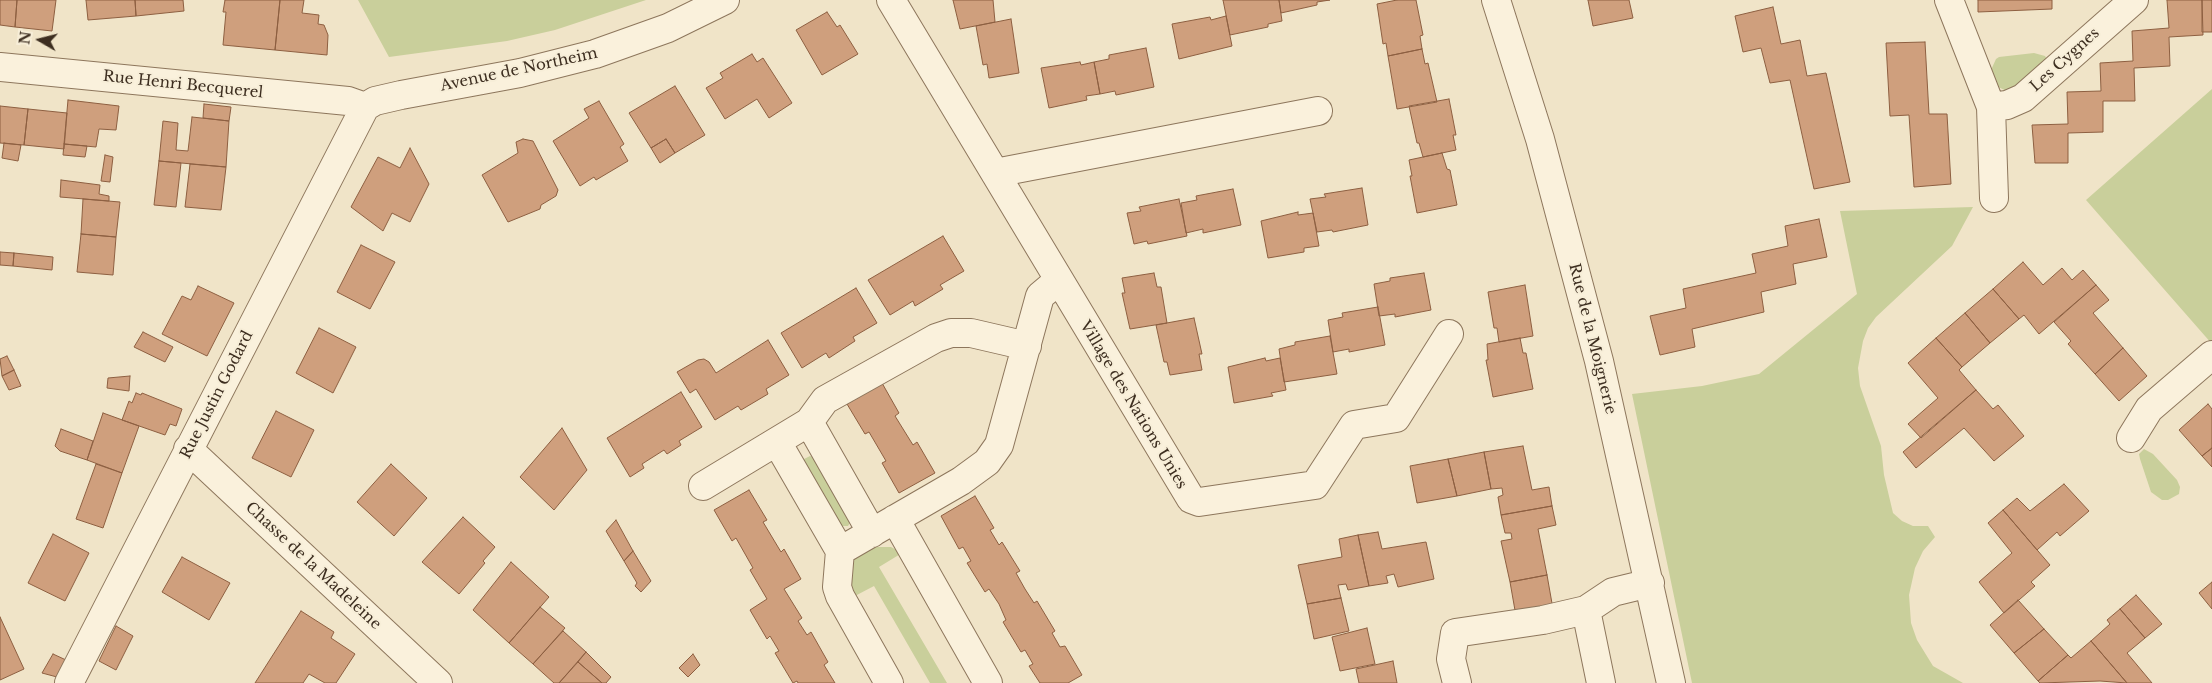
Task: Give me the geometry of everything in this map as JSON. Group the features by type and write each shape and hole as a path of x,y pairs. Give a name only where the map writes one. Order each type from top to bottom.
{"street":[{"name":"Avenue de Northeim","path":"365,107 375,101 400,95 520,73 595,54 668,28 725,0"},
{"name":"Village des Nations Unies","path":"890,0 1191,499 1199,502 1315,485 1354,425 1396,418 1449,334"},
{"name":"Rue de la Moignerie","path":"1496,0 1540,139 1595,343 1671,683"},
{"path":"1950,0 1990,107 1994,198"},
{"name":"Les Cygnes","path":"1990,107 2007,105 2023,98 2134,0"},
{"name":"Rue Henri Becquerel","path":"0,68 348,101 365,107"},
{"name":"Rue Justin Godard","path":"69,683 365,107"},
{"path":"995,173 1318,111"},
{"path":"840,552 961,481 987,462 999,445 1040,296 1059,280"},
{"path":"703,486 810,422 825,400 936,338 951,334 970,333 1027,346"},
{"path":"2132,438 2149,409 2212,355"},
{"path":"810,422 872,532"},
{"path":"777,442 840,552 838,587 840,596 889,683"},
{"name":"Chasse de la Madeleine","path":"188,450 438,683"},
{"path":"895,519 988,683"},
{"path":"1457,683 1451,660 1455,633 1543,620 1586,610 1613,592 1650,583"},
{"path":"1586,610 1601,683"}],"green space":[{"path":"358,0 646,0 555,30 507,41 389,57"},
{"path":"2034,53 2045,56 2048,61 2009,92 1996,86 1991,70 1996,59 1999,57"},
{"path":"2212,89 2212,344 2086,200"},
{"path":"1973,207 1952,246 1876,317 1868,328 1863,341 1858,368 1860,386 1881,446 1884,475 1893,513 1902,521 1913,526 1928,526 1935,537 1923,551 1915,568 1909,595 1911,623 1917,640 1933,666 1963,683 1692,683 1632,394 1702,386 1759,374 1857,294 1840,211"},
{"path":"2144,449 2153,454 2177,480 2180,487 2179,494 2168,500 2162,500 2151,492 2139,454"},
{"path":"810,456 815,458 851,521 848,526 842,526 803,463 804,459"},
{"path":"876,547 891,547 902,553 879,567 947,683 930,683 874,586 853,597 848,577 853,560 863,552"}],"building":[{"path":"0,0 17,0 15,27 0,25"},
{"path":"17,0 56,0 52,31 15,27"},
{"path":"86,0 135,0 136,16 88,20"},
{"path":"135,0 183,0 184,11 136,16"},
{"path":"225,0 280,0 275,50 223,45 226,12 223,12"},
{"path":"280,0 304,0 302,13 319,15 318,24 324,25 328,35 327,55 275,50"},
{"path":"953,0 993,0 995,22 960,29"},
{"path":"1223,0 1279,0 1282,21 1268,24 1268,27 1230,35"},
{"path":"1279,0 1330,0 1281,13"},
{"path":"1397,0 1416,0 1423,35 1420,36 1422,49 1388,56 1386,43 1383,44 1377,4"},
{"path":"1588,0 1629,0 1633,18 1593,26"},
{"path":"1978,0 2052,0 2052,9 1978,12"},
{"path":"2167,0 2202,0 2203,35 2169,37 2170,66 2134,68 2135,101 2103,101 2103,132 2068,133 2068,163 2035,163 2032,125 2068,124 2067,92 2101,91 2100,63 2133,61 2132,31 2169,28"},
{"path":"2202,0 2212,0 2212,32 2202,32"},
{"path":"1773,7 1781,44 1800,40 1807,76 1826,73 1850,182 1814,189 1790,80 1770,83 1761,48 1743,52 1735,16"},
{"path":"827,12 837,27 840,25 858,54 822,75 796,30"},
{"path":"1226,16 1232,46 1179,59 1172,24 1210,17 1211,20"},
{"path":"1011,19 1019,73 989,78 987,64 983,65 976,26"},
{"path":"1925,42 1929,114 1947,114 1951,184 1914,187 1909,115 1890,116 1886,43"},
{"path":"1146,48 1154,87 1116,95 1115,91 1100,94 1094,62 1109,59 1109,55"},
{"path":"1422,49 1425,64 1428,63 1437,102 1397,109 1388,56"},
{"path":"752,54 757,62 763,58 792,103 769,118 757,99 725,119 706,88 723,78 720,73"},
{"path":"1080,62 1081,65 1094,62 1100,94 1086,96 1087,100 1049,108 1041,68"},
{"path":"675,86 705,135 675,153 666,139 651,148 629,113"},
{"path":"1449,99 1456,135 1453,135 1456,150 1423,157 1419,143 1417,143 1409,106"},
{"path":"68,100 119,106 116,130 99,129 96,147 64,144"},
{"path":"599,101 624,144 620,147 628,161 596,180 594,177 580,186 553,141 589,118 584,109"},
{"path":"204,104 231,107 229,121 203,118"},
{"path":"0,106 28,109 24,145 0,143"},
{"path":"28,109 67,113 64,149 24,145"},
{"path":"192,117 229,121 226,167 159,161 163,121 178,123 176,150 188,151"},
{"path":"523,139 533,141 558,190 556,196 541,205 540,209 508,222 482,175 518,153 516,142"},
{"path":"666,139 675,153 660,163 651,148"},
{"path":"4,143 21,145 18,161 2,158"},
{"path":"64,144 87,146 85,157 63,155"},
{"path":"410,148 429,184 410,222 392,213 383,231 351,207 378,157 400,168"},
{"path":"1442,153 1447,169 1450,170 1457,205 1417,213 1409,160"},
{"path":"105,155 113,157 110,182 101,181"},
{"path":"159,161 181,163 176,207 154,205"},
{"path":"190,164 226,167 221,210 185,207"},
{"path":"61,180 100,185 99,194 109,196 109,201 60,197"},
{"path":"1362,188 1368,225 1333,232 1332,230 1317,232 1310,199 1326,197 1324,194"},
{"path":"1233,189 1241,225 1203,233 1203,229 1186,233 1181,203 1197,200 1196,196"},
{"path":"83,199 120,202 116,237 81,234"},
{"path":"1179,199 1187,236 1148,244 1147,241 1134,244 1127,213 1141,211 1139,207"},
{"path":"1298,212 1298,215 1313,213 1319,246 1304,248 1304,252 1268,258 1261,221"},
{"path":"1819,219 1827,257 1793,264 1796,284 1761,292 1764,312 1692,329 1695,347 1660,355 1650,316 1686,308 1683,289 1756,273 1752,254 1788,246 1785,226"},
{"path":"81,234 116,237 113,275 77,272"},
{"path":"943,236 964,271 940,285 943,289 915,306 913,301 890,315 868,280"},
{"path":"361,245 395,262 370,309 337,292"},
{"path":"0,252 14,253 13,266 0,265"},
{"path":"14,253 53,257 52,270 13,266"},
{"path":"2023,262 2043,285 2062,268 2072,280 2083,270 2096,285 2039,334 2024,315 2019,319 1993,289"},
{"path":"1154,273 1157,287 1161,287 1167,323 1130,329 1122,293 1125,293 1122,278"},
{"path":"1424,273 1431,310 1395,317 1395,314 1379,316 1374,284 1390,281 1390,278"},
{"path":"1525,285 1533,336 1499,342 1497,328 1494,328 1488,292"},
{"path":"2096,285 2109,300 2093,313 2123,348 2095,374 2068,344 2071,341 2054,322"},
{"path":"198,286 234,303 207,356 162,334 182,296 191,300"},
{"path":"856,288 877,323 853,337 855,341 829,358 826,353 802,368 781,333"},
{"path":"1993,289 2019,319 1990,343 1965,313"},
{"path":"1378,307 1385,345 1349,352 1349,349 1333,352 1328,320 1343,317 1342,313"},
{"path":"1965,313 1990,343 1962,367 1936,338"},
{"path":"1194,318 1202,354 1199,354 1202,370 1170,375 1167,362 1164,362 1156,325"},
{"path":"319,328 356,347 333,393 296,373"},
{"path":"143,332 173,347 165,362 134,347"},
{"path":"1330,336 1337,374 1284,382 1279,349 1295,345 1295,342"},
{"path":"1520,338 1523,353 1526,353 1533,389 1493,397 1486,360 1488,360 1487,344"},
{"path":"1936,338 1962,367 1959,370 1976,390 1921,438 1908,424 1938,398 1908,363"},
{"path":"768,340 789,375 766,389 768,394 741,410 738,406 715,420 696,389 690,393 677,372 698,360 704,359 709,362 716,373"},
{"path":"2123,348 2147,376 2119,401 2095,374"},
{"path":"7,356 14,370 2,376 0,359"},
{"path":"1265,358 1266,361 1280,358 1286,390 1271,393 1273,396 1234,403 1228,367"},
{"path":"14,370 21,386 9,390 2,376"},
{"path":"130,376 129,391 107,388 108,378"},
{"path":"882,383 899,413 895,416 913,445 917,442 935,473 899,493 882,463 886,461 869,432 865,434 847,404"},
{"path":"1976,390 1993,409 1998,405 2024,436 1994,461 1964,428 1916,468 1903,452"},
{"path":"681,392 702,427 679,441 681,445 667,454 664,450 642,464 644,468 630,477 607,438"},
{"path":"136,393 141,395 142,393 182,409 176,426 170,424 165,435 122,420 129,401 132,403"},
{"path":"2208,404 2212,409 2212,448 2202,456 2179,430"},
{"path":"276,411 314,430 291,477 252,458"},
{"path":"103,413 139,426 122,473 87,460"},
{"path":"562,428 587,470 554,510 520,477"},
{"path":"61,429 93,441 87,460 60,451 55,446"},
{"path":"1523,446 1532,490 1549,487 1552,506 1501,515 1498,497 1503,495 1502,488 1491,489 1484,452"},
{"path":"2212,448 2212,467 2202,456"},
{"path":"1484,452 1491,489 1457,496 1448,459"},
{"path":"1448,459 1457,496 1417,503 1410,466"},
{"path":"96,464 122,473 103,528 76,519"},
{"path":"391,464 427,498 394,536 357,502"},
{"path":"2064,484 2089,511 2060,536 2057,532 2037,550 2003,510 2017,498 2030,511"},
{"path":"749,490 767,520 763,522 781,552 784,549 801,579 784,589 802,618 798,621 807,635 811,632 828,662 824,665 835,683 798,683 797,681 793,683 775,653 779,651 770,636 767,639 750,610 767,599 750,570 753,568 736,538 732,541 714,510"},
{"path":"975,496 994,528 990,530 999,545 1002,542 1020,571 1016,573 1025,589 1034,603 1037,601 1055,631 1052,633 1060,647 1065,646 1082,675 1068,683 1040,683 1029,666 1033,664 1025,650 1021,652 1003,622 1006,620 999,604 989,589 985,592 967,563 971,561 963,547 959,549 941,516"},
{"path":"1552,506 1556,525 1538,529 1547,575 1510,582 1501,541 1512,539 1511,533 1505,533 1501,515"},
{"path":"2003,510 2050,565 2031,582 2035,586 2004,613 1979,582 2012,553 1988,523"},
{"path":"463,517 495,547 483,561 485,563 459,594 422,562"},
{"path":"616,520 633,551 624,561 606,531"},
{"path":"1378,532 1382,549 1426,542 1434,579 1398,587 1394,574 1386,576 1388,583 1369,586 1358,535"},
{"path":"53,534 89,553 65,601 28,583"},
{"path":"1358,535 1369,586 1348,590 1346,584 1338,585 1341,598 1307,604 1298,565 1342,557 1339,539"},
{"path":"633,551 651,581 641,592 635,586 637,583 624,561"},
{"path":"182,557 230,583 209,620 162,592"},
{"path":"511,562 549,597 509,643 473,610"},
{"path":"1547,575 1553,609 1516,616 1510,582"},
{"path":"2212,582 2212,609 2199,593"},
{"path":"2136,595 2162,624 2145,638 2120,609"},
{"path":"1341,598 1349,631 1314,639 1307,604"},
{"path":"2018,600 2044,629 2014,653 1990,625"},
{"path":"540,607 565,628 533,664 509,643"},
{"path":"2120,609 2145,638 2127,653 2152,683 2127,683 2091,641 2110,624 2107,620"},
{"path":"301,611 334,632 331,638 355,654 336,683 325,683 309,674 303,683 255,683"},
{"path":"0,617 24,669 0,680"},
{"path":"116,626 133,636 116,670 99,661"},
{"path":"1367,628 1375,664 1340,671 1332,637"},
{"path":"2044,629 2068,655 2038,681 2014,653"},
{"path":"563,631 586,652 559,683 554,683 533,664"},
{"path":"2091,641 2127,683 2100,681 2040,683 2038,681 2068,655 2071,658"},
{"path":"586,652 611,677 606,683 602,683 578,662"},
{"path":"53,654 66,660 57,677 42,673"},
{"path":"693,654 700,665 688,677 679,668"},
{"path":"1393,661 1397,683 1359,683 1356,669"},
{"path":"578,662 602,683 559,683"}]}
